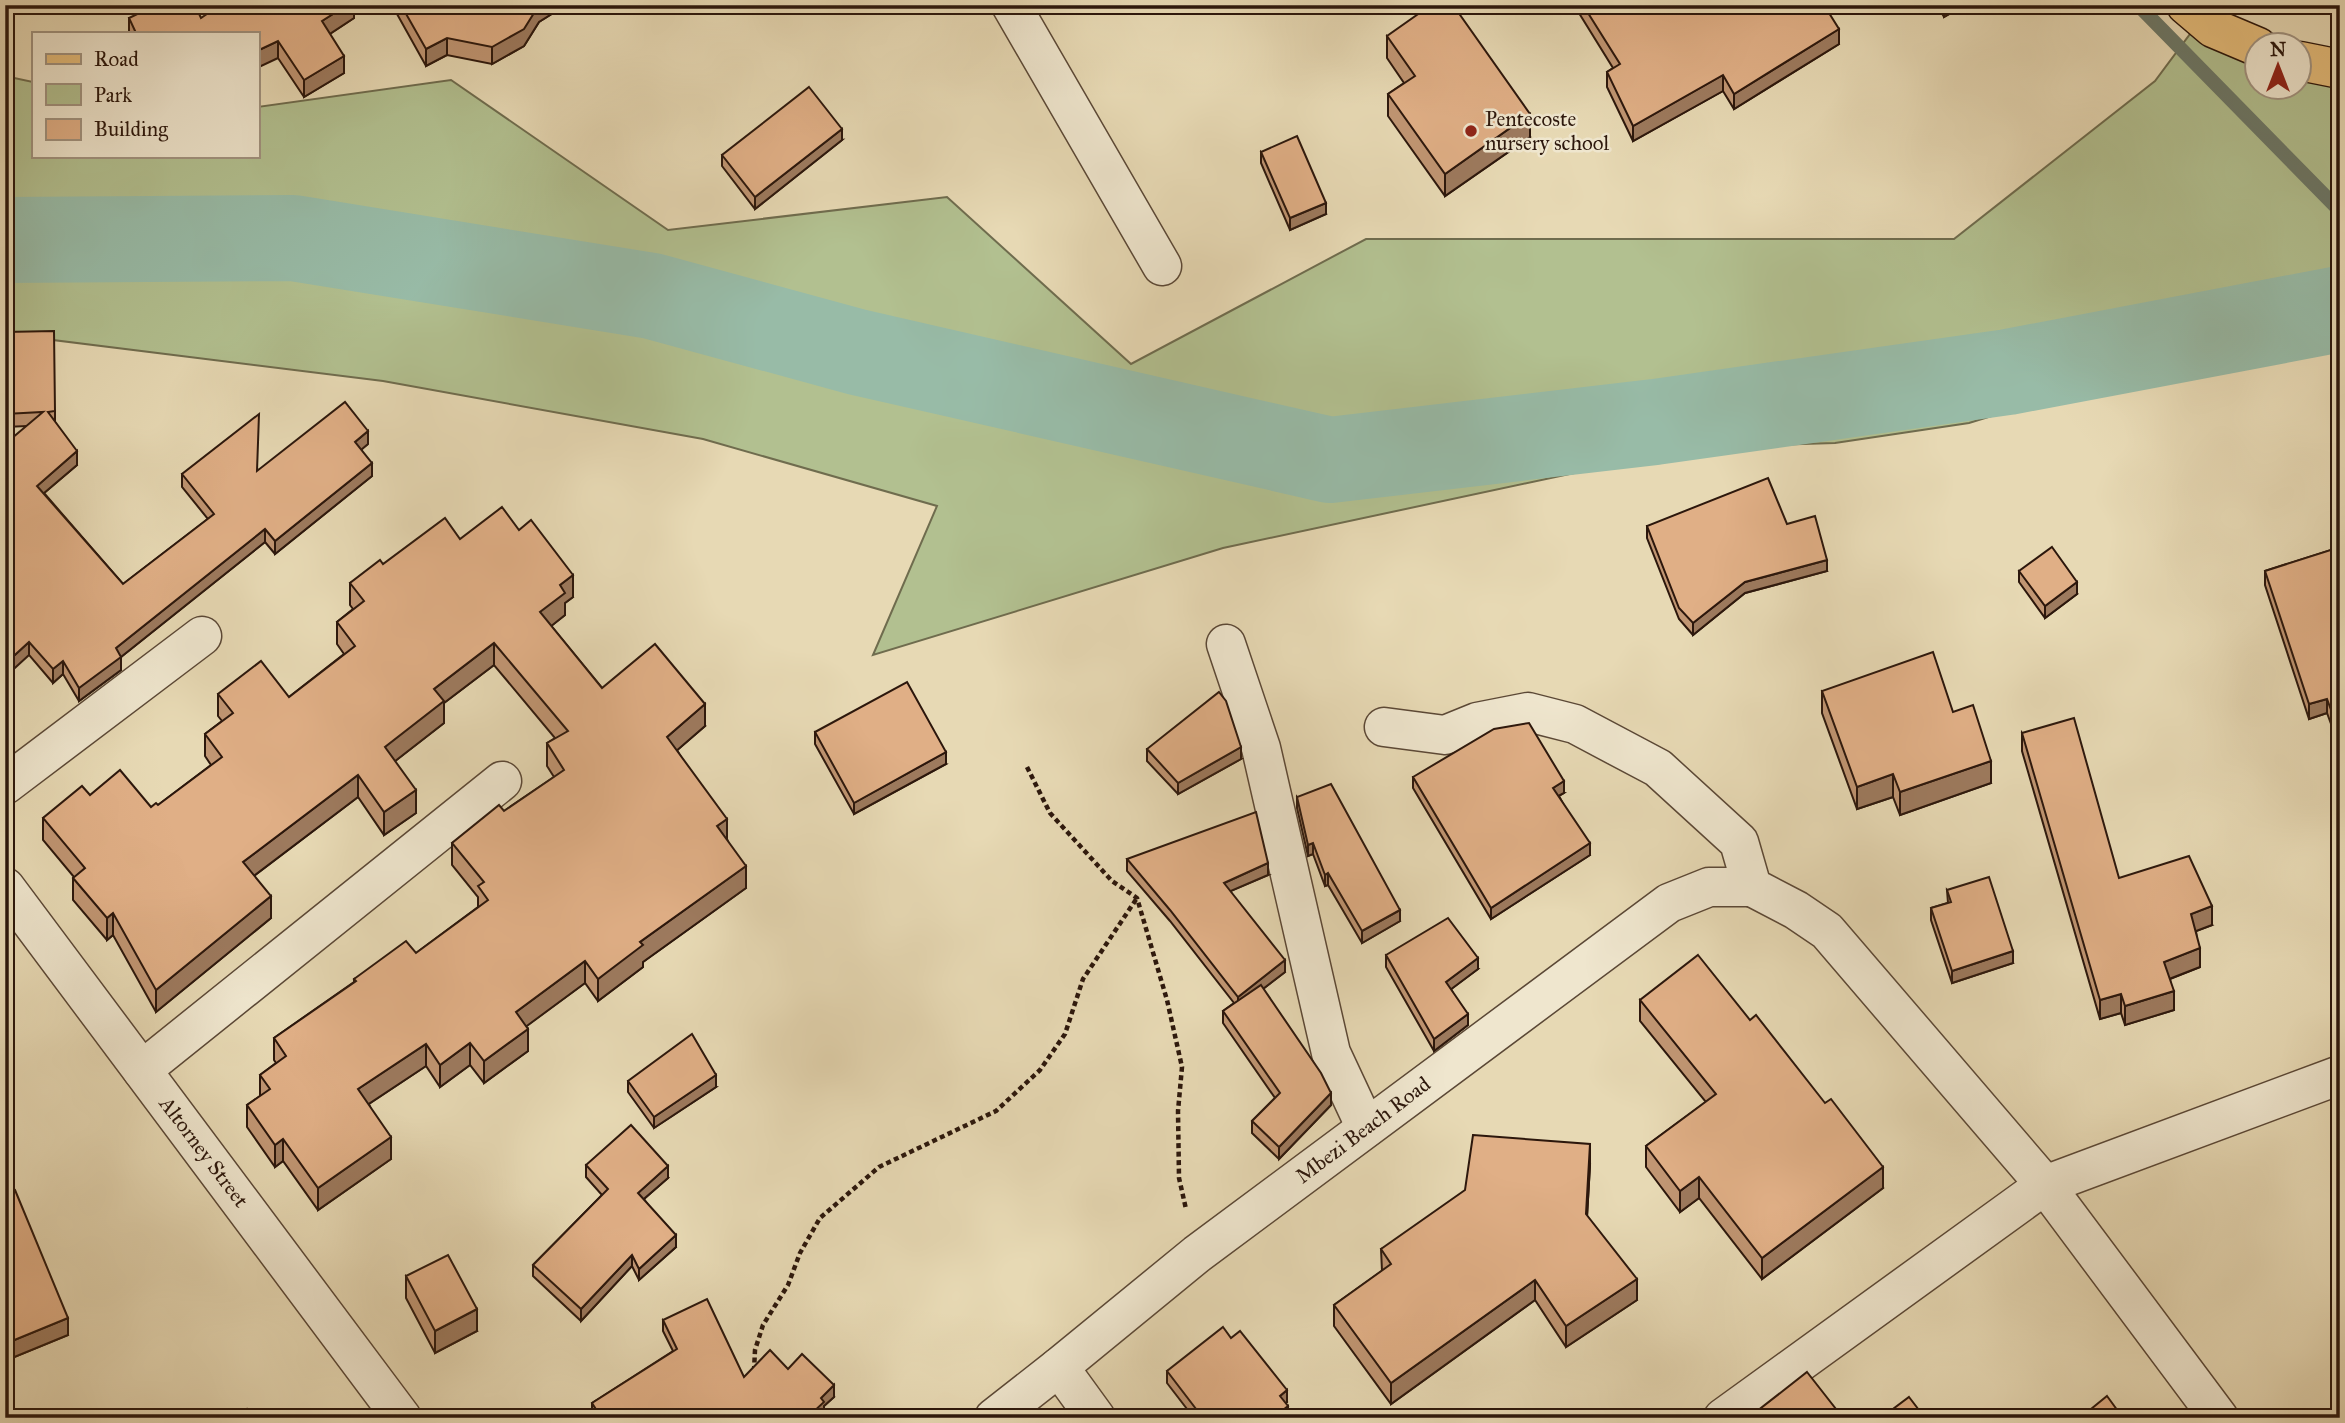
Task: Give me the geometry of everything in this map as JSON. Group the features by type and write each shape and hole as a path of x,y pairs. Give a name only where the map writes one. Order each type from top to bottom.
{"main road":[{"path":"2186,5 2213,28 2244,41"},
{"path":"2314,64 2340,69"}],"street":[{"path":"1011,5 1162,266"},
{"path":"5,785 202,636"},
{"path":"1226,644 1261,748 1331,1053 1366,1128"},
{"path":"1384,727 1446,735 1477,722 1528,712 1575,724 1658,768 1739,842 1752,887 1827,931 2045,1185 2219,1418"},
{"path":"142,1070 502,781"},
{"name":"Altorney Street","path":"5,887 402,1418"},
{"name":"Mbezi Beach Road","path":"994,1418 1197,1254 1670,903 1709,887 1752,887"},
{"path":"1723,1418 2045,1185 2340,1075"},
{"path":"1059,1367 1096,1418"}],"path":[{"path":"1027,767 1050,813 1112,881 1137,898 1167,1000 1182,1067 1178,1111 1179,1178 1197,1254"},
{"path":"754,1383 755,1350 763,1325 788,1285 800,1253 820,1218 879,1167 996,1111 1040,1070 1065,1034 1083,979 1137,898"}],"green space":[{"path":"2199,22 2244,33 2244,102 2314,102 2314,51 2340,58 2340,331 2105,381 1969,423 1835,443 1696,447 1223,548 873,655 937,506 703,439 383,381 5,334 5,76 32,82 32,158 259,158 259,107 451,80 668,230 947,197 1131,364 1366,239 1954,239 2155,81"}],"building":[{"path":"156,5 195,5 201,18 220,5 347,5 322,21 344,56 304,80 278,41 259,50 259,32 136,32 129,18"},
{"path":"401,5 539,5 524,29 492,47 447,38 426,49"},
{"path":"1431,5 1453,5 1530,114 1445,174 1388,94 1415,76 1387,36"},
{"path":"1583,5 1824,5 1839,29 1734,94 1723,75 1633,126 1607,72 1620,64"},
{"path":"809,87 842,129 755,197 722,155"},
{"path":"1297,136 1326,203 1290,218 1261,152"},
{"path":"54,331 55,411 48,412 77,451 37,486 123,584 214,514 182,474 259,414 257,471 345,402 368,431 355,442 372,463 275,541 265,529 116,648 121,657 79,688 63,661 53,669 29,642 5,664 5,444 43,412 5,414 5,332"},
{"path":"1768,478 1787,524 1815,516 1827,560 1745,582 1693,623 1679,608 1647,526"},
{"path":"502,507 519,530 531,520 573,575 560,585 565,593 540,612 602,688 655,644 705,704 667,737 727,819 717,826 746,866 640,942 643,945 598,979 585,961 516,1012 528,1029 484,1061 470,1043 440,1065 426,1044 358,1089 391,1137 318,1188 283,1139 275,1145 247,1105 270,1089 260,1075 286,1056 274,1038 356,981 354,979 406,941 416,953 488,900 478,886 484,882 452,843 499,805 504,811 564,770 547,743 568,731 494,643 434,689 444,701 385,747 416,790 384,812 358,775 243,862 271,896 156,990 113,913 107,918 73,878 85,868 43,818 82,786 90,795 120,770 151,807 156,803 158,805 222,757 205,734 233,713 218,694 261,661 289,697 355,646 337,622 364,601 350,583 380,560 383,564 445,518 460,539"},
{"path":"2052,547 2077,582 2045,606 2019,571"},
{"path":"2340,547 2340,716 2334,718 2327,699 2309,704 2265,571"},
{"path":"1933,652 1953,712 1973,705 1991,761 1900,792 1893,774 1857,787 1822,691"},
{"path":"907,682 946,752 854,803 815,732"},
{"path":"1219,692 1226,701 1241,747 1178,783 1147,749"},
{"path":"2074,718 2119,878 2189,856 2212,906 2191,914 2200,948 2164,962 2174,991 2125,1006 2121,994 2100,1000 2022,733"},
{"path":"1529,723 1564,781 1553,788 1590,843 1491,908 1413,777 1494,729"},
{"path":"1331,784 1400,910 1362,931 1328,873 1325,875 1313,843 1308,845 1297,797"},
{"path":"1256,812 1268,863 1224,883 1285,960 1238,997 1127,859"},
{"path":"1989,877 2013,951 1952,971 1931,908 1951,902 1947,890"},
{"path":"1448,918 1478,958 1446,982 1468,1014 1434,1039 1386,955"},
{"path":"1698,955 1750,1020 1756,1015 1825,1103 1831,1099 1883,1167 1762,1258 1699,1177 1680,1191 1646,1146 1716,1094 1640,1000"},
{"path":"1261,985 1321,1073 1331,1093 1279,1147 1252,1121 1280,1093 1223,1011"},
{"path":"692,1034 716,1075 654,1117 628,1081"},
{"path":"631,1125 668,1166 638,1193 676,1235 639,1269 632,1255 581,1309 533,1265 608,1189 586,1165"},
{"path":"1473,1135 1590,1144 1586,1214 1637,1279 1566,1326 1535,1280 1391,1383 1334,1305 1391,1264 1381,1249 1465,1190"},
{"path":"15,1190 68,1318 12,1341 5,1324 5,1194"},
{"path":"448,1255 477,1309 435,1331 406,1276"},
{"path":"707,1299 744,1377 770,1350 788,1369 802,1354 834,1385 821,1398 824,1402 811,1414 814,1418 584,1418 597,1411 592,1403 677,1349 663,1320"},
{"path":"1223,1327 1231,1338 1240,1331 1287,1390 1280,1396 1288,1406 1273,1418 1203,1418 1167,1371"},
{"path":"1807,1372 1843,1418 1754,1418 1752,1415"},
{"path":"2107,1396 2123,1418 2080,1418"},
{"path":"1909,1397 1925,1418 1881,1418"},
{"path":"247,1409 254,1418 235,1418"}],"waterway":[{"path":"2138,5 2340,211"},
{"path":"5,240 293,238 652,296 857,352 1330,460 1655,422 2008,372 2340,309"}],"place":[{"name":"Pentecoste nursery school","path":"1471,131"}]}
